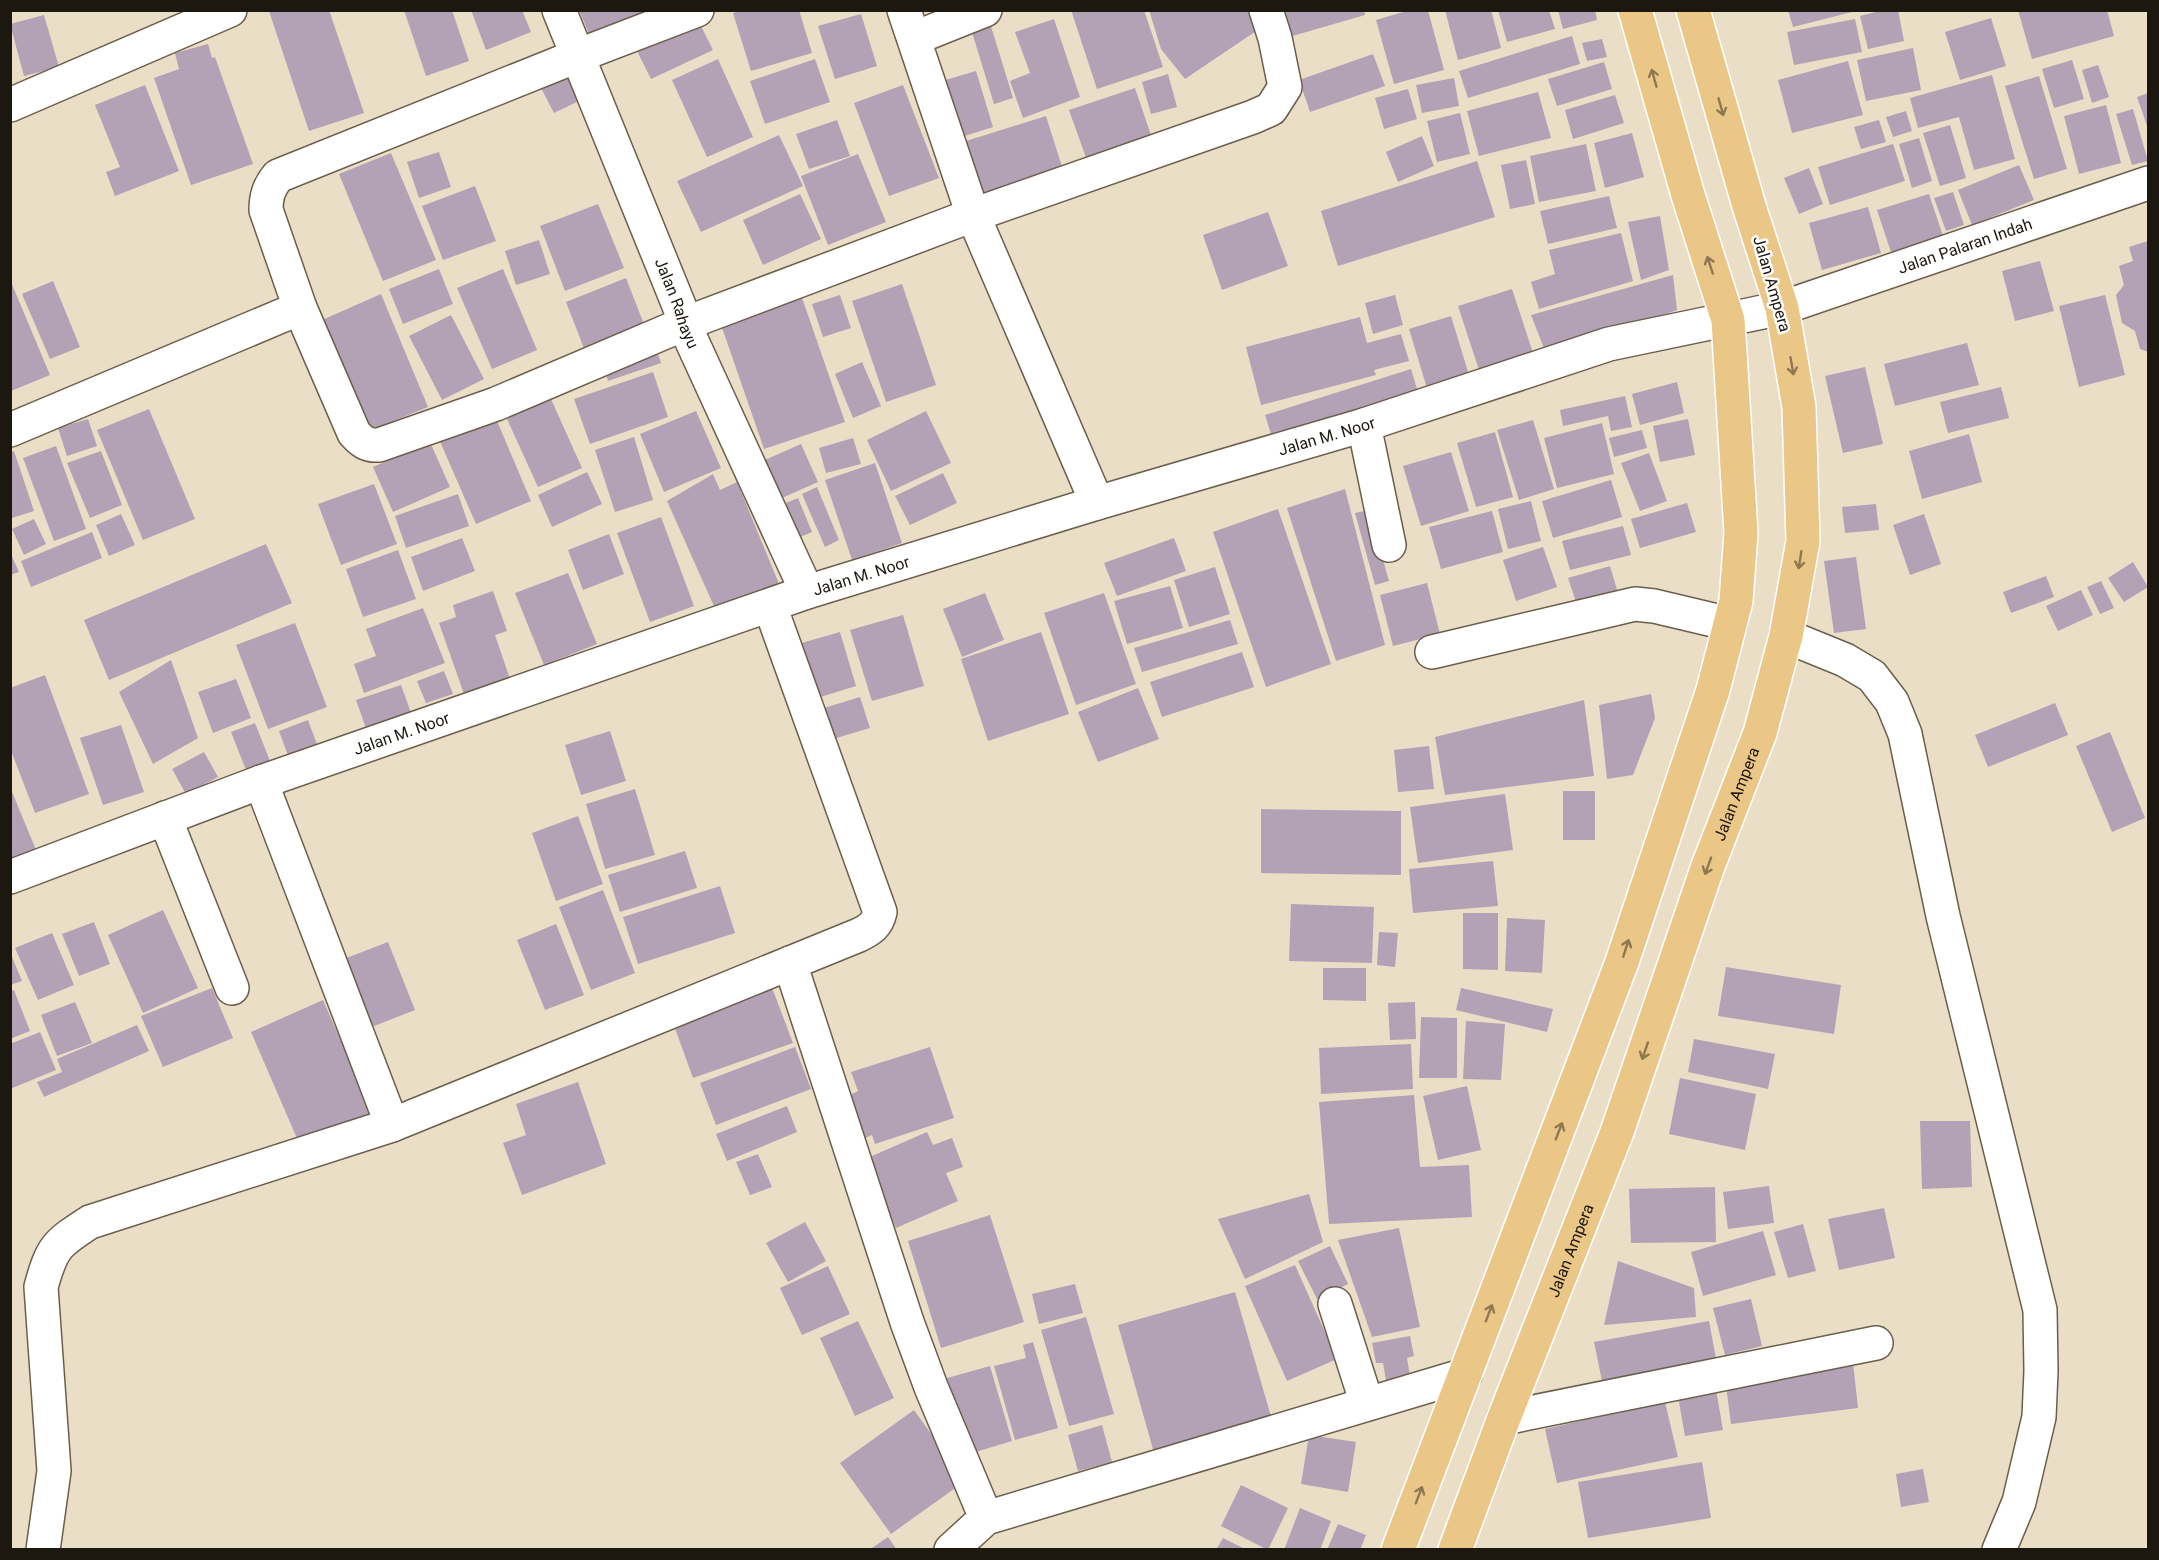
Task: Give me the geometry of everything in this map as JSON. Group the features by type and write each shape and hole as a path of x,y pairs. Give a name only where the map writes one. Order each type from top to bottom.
{"main road":[{"path":"1398,1550 1622,962 1713,690 1736,601 1741,533 1728,320 1688,195 1635,10"},
{"name":"Jalan Ampera","path":"1455,1550 1504,1418 1617,1132 1708,866 1760,733 1786,636 1803,541 1799,406 1782,308 1749,206 1693,10"}],"street":[{"path":"10,105 230,10"},
{"name":"Jalan Rahayu","path":"559,10 680,308 684,324 807,592"},
{"path":"697,10 278,176 270,186 266,198 266,210 300,308 354,433 362,442 379,445 496,404 684,324 973,215 1271,109 1285,87 1275,38 1266,10"},
{"path":"985,10 910,24 973,215 1097,503"},
{"name":"Jalan Palaran Indah","path":"1728,320 1782,308 2148,183"},
{"path":"10,430 300,308"},
{"name":"Jalan M. Noor","path":"10,877 261,782 807,592 1097,503 1364,425 1609,344 1728,320"},
{"path":"1364,425 1389,545"},
{"path":"1432,652 1635,604 1654,606 1730,624"},
{"path":"43,1550 54,1471 42,1287 49,1259 63,1240 90,1222 392,1125 870,930 877,922 880,912 770,606"},
{"path":"1786,636 1845,660 1872,675 1892,702 1905,734 1943,916 2040,1310 2039,1417 2019,1502 2000,1550"},
{"path":"261,782 392,1125"},
{"path":"165,818 232,988"},
{"path":"790,963 907,1322 931,1387 986,1518"},
{"path":"1335,1304 1367,1404"},
{"path":"1504,1418 1876,1343"},
{"path":"951,1550 986,1518 1465,1375"}],"building":[{"path":"329,10 364,113 309,131 269,11"},
{"path":"404,10 452,10 469,61 426,76"},
{"path":"471,10 522,10 531,32 486,50"},
{"path":"579,10 650,10 589,34"},
{"path":"741,10 799,10 812,53 751,71 733,13"},
{"path":"1071,10 1144,10 1163,67 1097,89"},
{"path":"1149,10 1255,10 1265,25 1185,79 1161,49"},
{"path":"1281,10 1364,10 1365,15 1289,37"},
{"path":"1410,10 1428,10 1444,70 1394,84 1376,20"},
{"path":"1445,10 1491,10 1501,48 1458,60"},
{"path":"1498,10 1549,10 1555,29 1507,42"},
{"path":"1558,10 1595,10 1597,20 1563,29"},
{"path":"1788,10 1856,10 1856,11 1793,27"},
{"path":"1883,10 1898,10 1904,41 1868,49 1860,16"},
{"path":"2018,10 2107,10 2114,36 2032,59"},
{"path":"861,14 877,66 835,79 818,26"},
{"path":"44,15 59,67 24,76 10,24"},
{"path":"697,18 713,50 651,79 635,47"},
{"path":"1991,18 2006,66 1960,80 1945,32"},
{"path":"1054,19 1080,97 1023,118 1010,81 1030,73 1015,32"},
{"path":"1855,19 1862,52 1794,65 1787,32"},
{"path":"990,23 1013,98 994,104 971,29"},
{"path":"1572,36 1580,64 1468,98 1459,71"},
{"path":"1602,39 1607,57 1587,61 1582,43"},
{"path":"208,44 212,58 215,57 253,164 191,185 154,78 179,69 175,53"},
{"path":"1913,48 1921,90 1866,101 1857,60"},
{"path":"1373,54 1385,86 1310,112 1299,80"},
{"path":"718,59 753,137 707,157 672,80"},
{"path":"815,59 830,102 765,124 750,81"},
{"path":"2072,60 2084,99 2054,108 2042,69"},
{"path":"1848,61 1863,115 1792,133 1778,80"},
{"path":"1604,62 1612,89 1557,106 1548,79"},
{"path":"2098,65 2109,97 2092,103 2082,70"},
{"path":"976,71 993,127 952,140 935,83"},
{"path":"1168,74 1177,107 1151,114 1142,82"},
{"path":"568,75 581,100 554,113 541,88"},
{"path":"1992,75 2015,159 1974,170 1959,117 1918,128 1910,98"},
{"path":"2039,76 2067,169 2034,179 2005,86"},
{"path":"1454,78 1459,106 1422,113 1416,85"},
{"path":"145,85 179,171 115,196 106,172 120,167 95,105"},
{"path":"903,85 939,178 889,196 854,103"},
{"path":"1135,88 1155,147 1090,169 1069,110"},
{"path":"1408,89 1417,119 1384,129 1375,98"},
{"path":"1538,92 1551,138 1479,156 1467,111"},
{"path":"2148,93 2148,129 2137,97"},
{"path":"1615,95 1624,123 1573,139 1565,110"},
{"path":"2106,105 2121,163 2079,174 2064,116"},
{"path":"2133,109 2148,161 2132,165 2116,114"},
{"path":"1906,111 1912,131 1893,137 1886,117"},
{"path":"1460,113 1470,154 1437,162 1427,121"},
{"path":"1046,116 1063,170 983,196 966,141"},
{"path":"837,120 850,156 809,169 796,134"},
{"path":"1879,120 1886,142 1861,149 1854,127"},
{"path":"1950,125 1966,178 1940,186 1923,133"},
{"path":"1632,133 1644,177 1605,188 1594,143"},
{"path":"779,135 803,186 701,232 677,181"},
{"path":"1422,136 1434,166 1398,182 1386,152"},
{"path":"1919,138 1932,181 1912,188 1899,144"},
{"path":"1586,144 1596,191 1539,202 1530,156"},
{"path":"1893,144 1905,181 1830,205 1818,167"},
{"path":"439,152 451,187 419,198 407,162"},
{"path":"391,153 436,260 383,281 339,174"},
{"path":"858,154 886,222 828,245 801,176"},
{"path":"1526,160 1535,204 1510,209 1501,165"},
{"path":"1477,161 1495,217 1338,266 1321,211"},
{"path":"2019,165 2034,200 1972,225 1958,190"},
{"path":"1809,168 1823,204 1799,214 1784,178"},
{"path":"475,186 496,241 443,260 422,206"},
{"path":"1953,192 1964,225 1946,231 1934,198"},
{"path":"800,194 821,239 763,265 743,220"},
{"path":"1929,194 1943,236 1891,252 1877,210"},
{"path":"1609,196 1617,228 1548,244 1540,211"},
{"path":"598,204 624,268 565,291 540,226"},
{"path":"1868,207 1881,253 1822,270 1809,223"},
{"path":"1268,212 1288,266 1222,290 1203,235"},
{"path":"1660,216 1669,270 1641,280 1628,222"},
{"path":"1621,233 1633,281 1539,309 1531,282 1555,274 1549,250"},
{"path":"539,240 550,274 516,285 505,251"},
{"path":"2148,241 2148,352 2140,349 2135,331 2122,323 2116,295 2124,285 2119,266 2133,261 2129,247"},
{"path":"2040,261 2054,311 2015,321 2002,271"},
{"path":"439,269 453,304 403,324 389,289"},
{"path":"503,269 537,350 492,369 457,288"},
{"path":"1673,275 1677,310 1547,356 1531,315"},
{"path":"626,278 645,327 585,351 566,302"},
{"path":"53,281 80,347 50,359 22,294"},
{"path":"11,282 50,375 11,391"},
{"path":"902,284 936,385 886,402 852,301"},
{"path":"799,289 845,422 764,449 718,316"},
{"path":"1512,289 1535,359 1481,376 1458,306"},
{"path":"381,294 428,407 364,433 313,324"},
{"path":"840,295 851,328 823,337 812,304"},
{"path":"1395,295 1403,325 1373,334 1365,303"},
{"path":"2105,295 2125,375 2079,387 2059,306"},
{"path":"451,315 484,379 442,400 409,336"},
{"path":"1451,316 1469,375 1427,388 1409,329"},
{"path":"1360,317 1367,343 1401,334 1409,361 1374,370 1376,375 1261,405 1246,347"},
{"path":"1967,343 1979,385 1895,406 1884,364"},
{"path":"656,348 661,363 608,381 604,367"},
{"path":"862,362 881,406 853,418 835,374"},
{"path":"1865,367 1883,444 1843,453 1825,376"},
{"path":"1411,369 1418,392 1272,437 1265,415"},
{"path":"653,372 668,417 590,444 574,399"},
{"path":"1677,382 1684,413 1640,425 1632,394"},
{"path":"2001,387 2009,418 1948,433 1940,402"},
{"path":"1625,396 1632,427 1611,431 1608,416 1563,426 1560,410"},
{"path":"551,399 582,468 538,487 507,419"},
{"path":"149,409 195,519 143,540 97,430"},
{"path":"696,411 721,468 664,492 640,434"},
{"path":"926,411 951,463 891,491 867,440"},
{"path":"494,414 531,501 476,524 438,437"},
{"path":"88,419 97,446 67,456 58,428"},
{"path":"1688,419 1695,455 1660,462 1653,426"},
{"path":"1533,420 1554,489 1519,500 1497,430"},
{"path":"1602,423 1614,474 1557,488 1544,438"},
{"path":"1642,430 1647,448 1614,457 1609,438"},
{"path":"1495,432 1513,497 1476,507 1457,443"},
{"path":"1969,434 1982,482 1922,499 1909,451"},
{"path":"634,437 653,500 615,512 595,450"},
{"path":"853,438 861,464 826,473 819,448"},
{"path":"430,442 450,487 393,512 373,467"},
{"path":"801,444 818,482 773,502 756,464"},
{"path":"56,446 86,529 54,541 23,458"},
{"path":"14,451 34,511 12,518 10,512 10,453"},
{"path":"101,451 122,505 90,518 67,463"},
{"path":"1451,452 1469,511 1421,526 1403,466"},
{"path":"1649,453 1667,501 1640,511 1621,463"},
{"path":"875,463 902,543 852,560 825,480"},
{"path":"587,472 602,504 552,527 538,495"},
{"path":"943,473 957,503 910,525 895,496"},
{"path":"713,474 720,490 737,482 782,591 717,613 667,501"},
{"path":"1611,480 1622,517 1553,538 1542,501"},
{"path":"374,484 397,544 341,565 318,504"},
{"path":"817,487 839,540 825,547 802,494"},
{"path":"1345,489 1385,645 1336,661 1287,508"},
{"path":"458,494 469,526 406,548 395,516"},
{"path":"798,498 812,532 791,541 776,507"},
{"path":"1531,501 1541,541 1508,549 1498,509"},
{"path":"1687,503 1696,532 1640,548 1631,519"},
{"path":"1876,504 1879,530 1845,533 1842,507"},
{"path":"1278,509 1331,664 1266,687 1213,532"},
{"path":"1369,510 1389,581 1375,585 1355,513"},
{"path":"1492,511 1503,552 1441,569 1429,527"},
{"path":"121,514 135,545 109,556 96,525"},
{"path":"1924,514 1941,564 1910,575 1893,525"},
{"path":"661,517 694,606 650,622 617,533"},
{"path":"34,519 46,544 24,555 12,529"},
{"path":"1623,526 1631,555 1570,570 1562,541"},
{"path":"92,532 102,558 31,587 21,561"},
{"path":"609,534 624,574 583,590 568,550"},
{"path":"462,538 475,571 423,591 411,557"},
{"path":"1174,538 1186,571 1117,596 1104,563"},
{"path":"266,544 292,603 109,680 84,620"},
{"path":"1543,547 1557,587 1516,601 1503,560"},
{"path":"398,550 416,599 363,617 346,569"},
{"path":"10,552 19,572 10,575"},
{"path":"1856,557 1866,629 1834,633 1824,561"},
{"path":"2133,562 2148,587 2124,602 2108,578"},
{"path":"1610,566 1618,593 1577,605 1568,578"},
{"path":"1215,567 1230,614 1189,627 1174,580"},
{"path":"568,573 597,644 544,665 515,593"},
{"path":"2046,576 2054,597 2011,613 2003,592"},
{"path":"2101,581 2114,608 2100,614 2087,587"},
{"path":"1427,583 1440,634 1393,646 1380,595"},
{"path":"1170,586 1183,628 1127,644 1114,601"},
{"path":"2081,590 2093,615 2058,631 2046,606"},
{"path":"493,591 507,631 495,635 510,679 464,694 439,623 456,617 453,605"},
{"path":"985,593 1004,640 962,657 943,609"},
{"path":"1104,593 1136,684 1076,705 1044,613"},
{"path":"423,608 445,663 364,693 354,664 376,656 366,629"},
{"path":"903,615 924,686 872,701 850,630"},
{"path":"1230,620 1238,644 1142,672 1134,648"},
{"path":"295,623 327,707 268,729 236,645"},
{"path":"840,632 856,686 814,699 798,644"},
{"path":"1041,632 1069,714 988,741 961,659"},
{"path":"1242,652 1254,687 1162,717 1150,682"},
{"path":"171,660 198,738 153,764 119,692"},
{"path":"444,671 453,694 426,703 417,681"},
{"path":"45,675 89,794 35,813 10,748 10,688"},
{"path":"236,679 251,718 213,733 198,692"},
{"path":"401,685 414,721 369,737 356,700"},
{"path":"1138,688 1159,739 1098,762 1078,712"},
{"path":"1651,694 1655,718 1633,775 1607,779 1599,705"},
{"path":"860,697 870,728 833,739 824,708"},
{"path":"1584,700 1594,776 1445,795 1435,737"},
{"path":"2055,703 2068,735 1988,767 1975,735"},
{"path":"308,720 318,747 289,758 279,731"},
{"path":"255,723 270,761 246,770 231,732"},
{"path":"121,725 144,792 103,805 80,738"},
{"path":"610,731 626,781 581,795 565,745"},
{"path":"2110,732 2145,818 2112,832 2076,746"},
{"path":"1429,746 1434,789 1398,792 1394,750"},
{"path":"204,752 218,777 186,794 172,769"},
{"path":"10,787 36,850 10,861"},
{"path":"635,789 655,855 605,869 586,804"},
{"path":"1563,791 1595,791 1595,840 1563,840"},
{"path":"1505,794 1513,850 1418,863 1410,807"},
{"path":"1261,809 1401,811 1401,875 1261,873"},
{"path":"578,816 603,884 556,901 532,833"},
{"path":"685,851 697,888 620,912 608,875"},
{"path":"1493,861 1498,906 1413,913 1409,869"},
{"path":"720,886 735,933 638,964 623,917"},
{"path":"603,890 635,973 591,990 559,907"},
{"path":"1291,904 1374,907 1372,963 1289,961"},
{"path":"163,910 198,988 143,1013 108,935"},
{"path":"1463,913 1498,913 1498,970 1463,969"},
{"path":"1507,918 1545,920 1542,973 1505,971"},
{"path":"94,922 110,964 79,976 62,934"},
{"path":"556,924 584,995 545,1010 517,940"},
{"path":"1379,932 1398,933 1395,967 1377,965"},
{"path":"52,933 74,985 38,1000 15,948"},
{"path":"388,942 415,1010 364,1030 336,962"},
{"path":"10,952 22,981 10,985"},
{"path":"1726,967 1841,985 1834,1034 1718,1016"},
{"path":"1323,968 1366,968 1366,1001 1323,1000"},
{"path":"771,985 793,1043 693,1078 672,1020"},
{"path":"212,988 233,1038 163,1067 141,1016"},
{"path":"1461,988 1553,1009 1547,1032 1456,1010"},
{"path":"14,990 30,1031 10,1039 10,991"},
{"path":"323,1000 372,1112 299,1143 251,1032"},
{"path":"75,1002 92,1043 57,1056 41,1015"},
{"path":"1415,1002 1416,1039 1390,1040 1388,1003"},
{"path":"1421,1017 1457,1018 1457,1078 1419,1078"},
{"path":"1466,1021 1505,1024 1501,1080 1463,1079"},
{"path":"137,1025 149,1051 44,1097 37,1082 62,1072 57,1059"},
{"path":"40,1032 56,1070 10,1089 10,1044"},
{"path":"1694,1039 1775,1054 1768,1089 1688,1072"},
{"path":"1411,1044 1413,1089 1321,1094 1319,1048"},
{"path":"795,1047 811,1089 716,1125 700,1083"},
{"path":"930,1047 954,1118 875,1144 872,1135 861,1140 840,1100 858,1091 851,1072"},
{"path":"1680,1078 1756,1094 1745,1150 1669,1134"},
{"path":"578,1082 606,1164 522,1195 503,1143 526,1135 516,1104"},
{"path":"1467,1086 1481,1150 1438,1160 1423,1096"},
{"path":"1414,1095 1420,1167 1469,1165 1472,1217 1329,1224 1319,1102"},
{"path":"787,1106 797,1132 727,1161 716,1134"},
{"path":"1920,1121 1970,1121 1972,1187 1922,1189"},
{"path":"927,1132 933,1145 952,1138 963,1167 946,1173 958,1201 896,1228 865,1159"},
{"path":"758,1154 772,1187 750,1195 736,1162"},
{"path":"1769,1186 1774,1223 1728,1229 1723,1192"},
{"path":"1715,1187 1716,1242 1631,1243 1629,1189"},
{"path":"1309,1194 1323,1242 1245,1279 1218,1219"},
{"path":"1884,1208 1895,1258 1839,1270 1828,1219"},
{"path":"990,1215 1024,1322 941,1348 908,1241"},
{"path":"805,1222 826,1261 788,1282 766,1243"},
{"path":"1803,1224 1816,1271 1788,1278 1774,1232"},
{"path":"1399,1228 1420,1327 1372,1337 1338,1240"},
{"path":"1763,1231 1776,1275 1703,1296 1691,1252"},
{"path":"1330,1246 1348,1284 1317,1299 1298,1261"},
{"path":"1618,1261 1694,1288 1696,1317 1604,1325"},
{"path":"1295,1265 1337,1359 1287,1381 1245,1286"},
{"path":"828,1266 850,1314 802,1335 780,1288"},
{"path":"1075,1284 1083,1313 1039,1324 1032,1294"},
{"path":"1235,1292 1272,1420 1154,1453 1118,1325"},
{"path":"1751,1299 1762,1346 1725,1355 1713,1308"},
{"path":"1086,1317 1114,1414 1069,1426 1041,1330"},
{"path":"858,1321 894,1398 855,1416 820,1338"},
{"path":"1709,1321 1717,1364 1603,1386 1594,1342"},
{"path":"1410,1336 1414,1356 1407,1358 1410,1376 1386,1380 1383,1363 1376,1363 1372,1343"},
{"path":"1033,1342 1058,1428 1015,1440 994,1366 1026,1358 1023,1345"},
{"path":"1853,1362 1858,1408 1731,1424 1725,1378"},
{"path":"990,1366 1012,1441 969,1454 947,1378"},
{"path":"1715,1384 1723,1430 1685,1436 1677,1391"},
{"path":"1665,1402 1678,1457 1557,1483 1545,1429"},
{"path":"914,1410 965,1481 891,1534 840,1463"},
{"path":"1102,1425 1112,1462 1078,1471 1068,1435"},
{"path":"1309,1435 1356,1442 1348,1492 1301,1484"},
{"path":"1702,1462 1711,1518 1588,1538 1578,1482"},
{"path":"1923,1469 1929,1502 1901,1507 1896,1474"},
{"path":"1241,1485 1288,1508 1268,1550 1221,1526"},
{"path":"1300,1508 1331,1521 1320,1550 1284,1550"},
{"path":"1338,1524 1366,1535 1360,1550 1327,1550"},
{"path":"888,1537 897,1550 869,1550"},
{"path":"1223,1538 1247,1550 1216,1550"}]}
